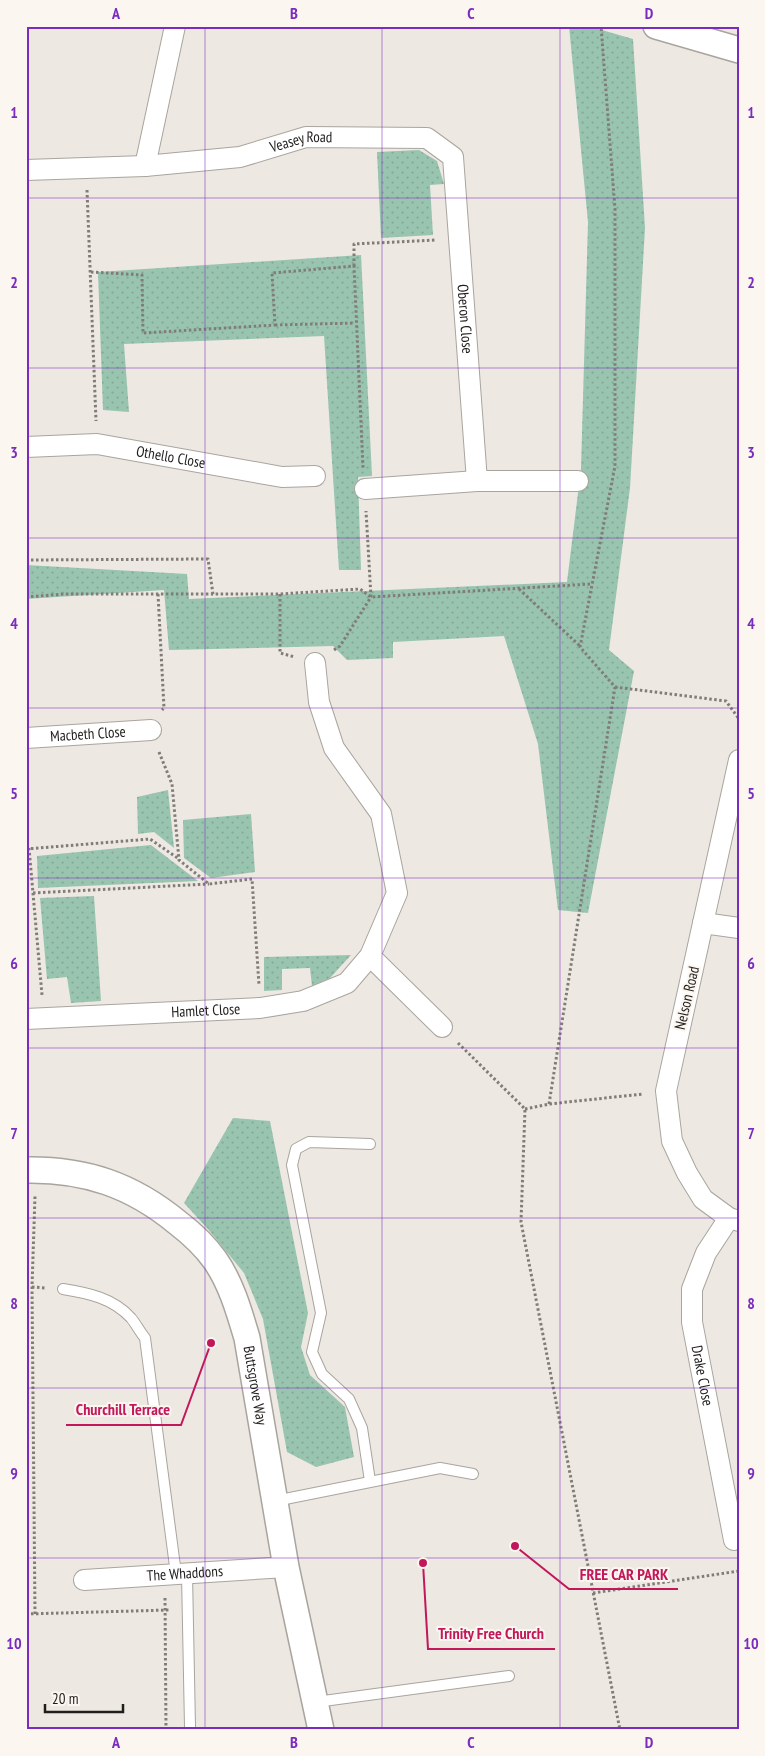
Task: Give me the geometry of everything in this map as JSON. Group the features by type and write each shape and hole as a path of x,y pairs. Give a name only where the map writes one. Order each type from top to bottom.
{"street":[{"path":"145,166 175,26"},
{"path":"656,26 739,50"},
{"name":"Veasey Road","path":"26,170 145,166 240,157 306,137 427,138 453,157"},
{"name":"Oberon Close","path":"453,157 477,481"},
{"name":"Othello Close","path":"26,447 97,444 282,477 315,476"},
{"path":"365,489 477,481 578,481"},
{"name":"Hamlet Close","path":"35,1019 260,1008 303,1001 347,983 370,956 397,893 381,814 334,748 319,702 316,663"},
{"name":"Macbeth Close","path":"26,738 150,730"},
{"name":"Nelson Road","path":"734,1220 703,1199 687,1174 672,1141 666,1091 739,760"},
{"path":"704,923 739,928"},
{"path":"370,956 442,1026"},
{"name":"Buttsgrove Way","path":"31,1170 56,1171 98,1178 135,1192 191,1233 215,1260 227,1282 239,1309 247,1338 286,1567 321,1730"},
{"name":"Drake Close","path":"734,1220 706,1253 692,1289 692,1322 734,1540"},
{"name":"The Whaddons","path":"84,1580 286,1567"}],"lane":[{"path":"370,1144 309,1142 296,1149 292,1165 321,1313 312,1352 322,1374 349,1398 362,1428 370,1481"},
{"path":"63,1289 92,1294 114,1304 131,1318 144,1338 176,1574 188,1610 190,1727"},
{"path":"275,1501 440,1468 473,1474"},
{"path":"315,1702 509,1676"}],"path":[{"path":"580,647 615,466 615,209 601,26"},
{"path":"86,167 97,444"},
{"path":"280,594 280,653 316,663 340,646 371,597 356,323 354,244 460,238"},
{"path":"275,326 272,273 354,266"},
{"path":"91,272 142,275 143,332 356,323"},
{"path":"26,560 208,559 213,594"},
{"path":"26,596 64,594 280,594 360,589 371,597 591,584"},
{"path":"519,589 580,647 615,687 726,701 739,719"},
{"path":"158,594 164,708 150,730 172,784 179,860"},
{"path":"550,1104 615,687"},
{"path":"35,1019 33,893 28,848 150,839 209,884"},
{"path":"33,893 209,884 252,879 260,1008"},
{"path":"442,1026 525,1109 521,1222 620,1730"},
{"path":"525,1109 550,1104 666,1091"},
{"path":"31,1170 35,1614"},
{"path":"593,1593 739,1571"},
{"path":"166,1730 164,1610 176,1574"},
{"path":"26,1614 188,1610"}],"green space":[{"path":"569,26 588,26 633,39 645,228 630,488 609,650 634,671 588,913 558,910 538,744 504,636 393,642 393,658 347,660 333,646 169,650 164,590 26,599 26,565 187,574 189,599 567,582 581,469 588,222"},
{"path":"419,150 437,161 444,184 430,185 433,235 381,238 377,152"},
{"path":"361,255 372,476 358,477 361,570 339,570 324,336 124,344 129,412 103,410 98,272"},
{"path":"168,790 174,848 154,832 138,834 137,797"},
{"path":"251,814 255,872 211,878 184,858 183,820"},
{"path":"151,845 198,881 38,888 37,856"},
{"path":"94,896 101,1001 71,1003 67,977 47,979 40,898"},
{"path":"351,955 330,978 312,986 310,968 282,969 282,990 264,991 264,957"},
{"path":"233,1118 270,1121 308,1313 301,1347 310,1375 345,1407 354,1457 316,1467 287,1452 263,1319 244,1273 184,1203"},
{"path":"26,1448 28,1448 28,1590 26,1590"}],"place":[{"name":"Churchill Terrace","path":"211,1343"},
{"name":"FREE CAR PARK","path":"515,1546"},
{"name":"Trinity Free Church","path":"423,1563"}]}
